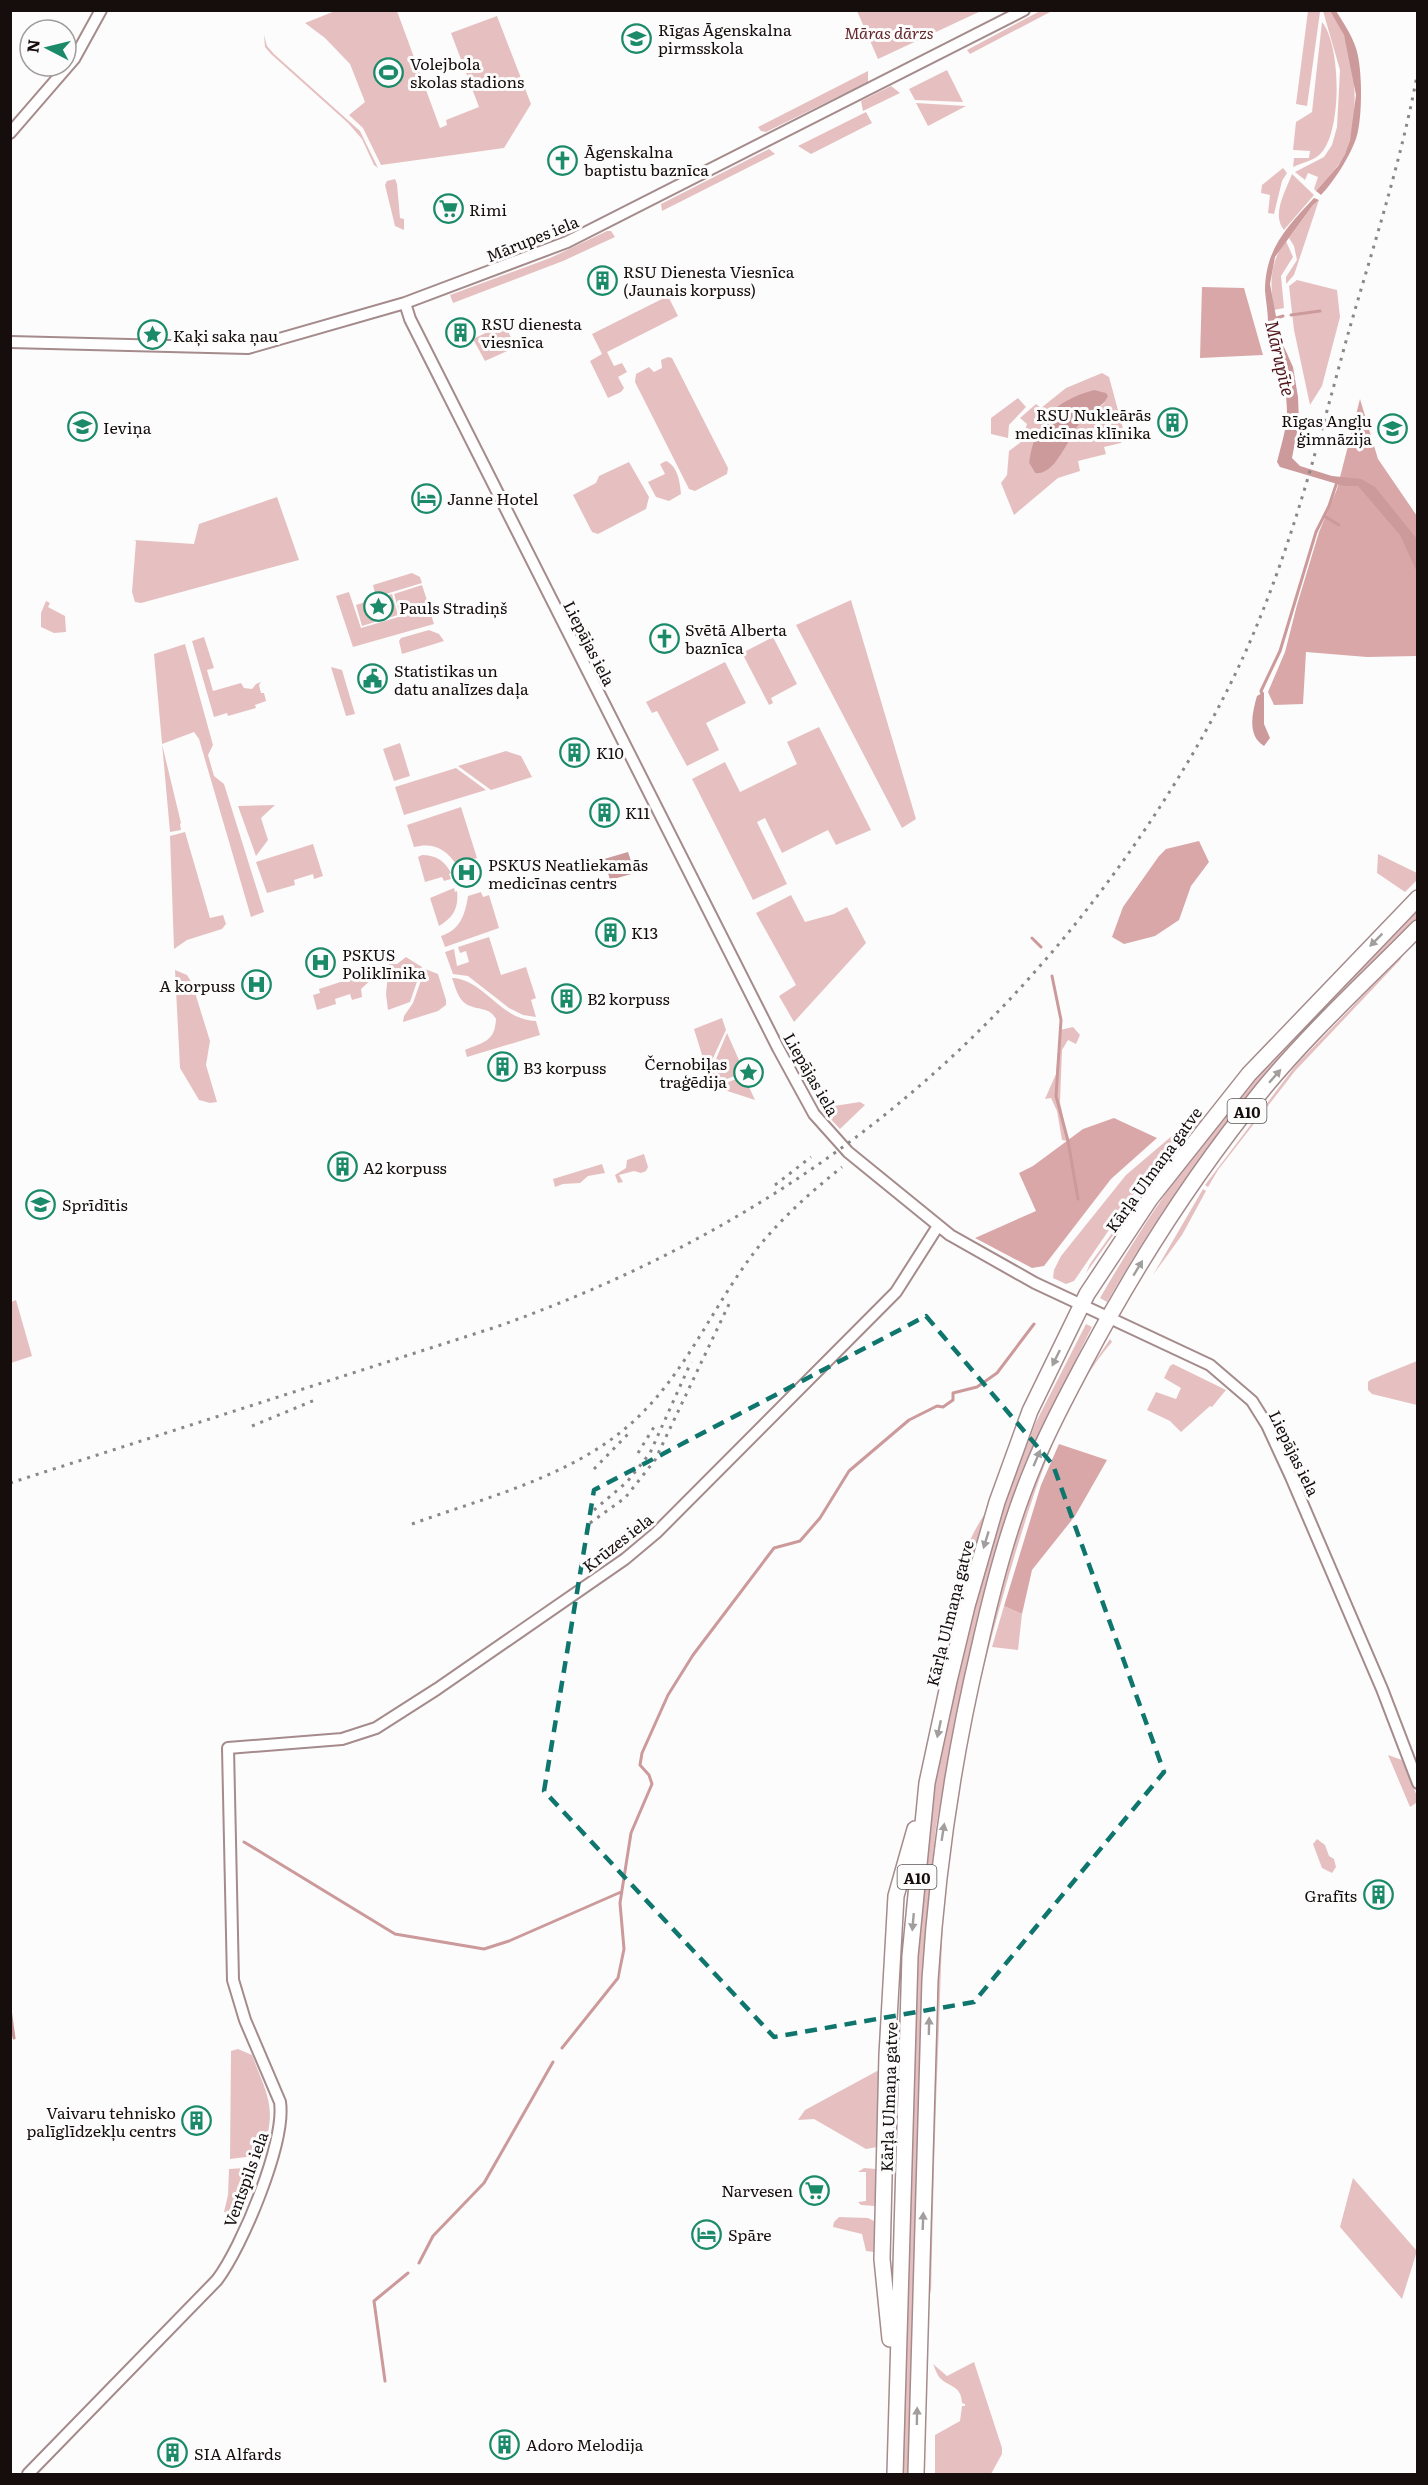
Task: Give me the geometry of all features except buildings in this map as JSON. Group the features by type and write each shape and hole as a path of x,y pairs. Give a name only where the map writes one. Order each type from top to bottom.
{"highway":[{"name":"Kārļa Ulmaņa gatve","path":"895,2475 896,2419 882,2259 892,1953 896,1896 927,1783 967,1605 997,1502 1030,1411 1081,1305 1150,1200 1242,1082 1330,987 1418,898"},
{"name":"A10","path":"916,2475 934,1907 952,1773 987,1612 1016,1513 1053,1422 1107,1318 1171,1214 1266,1086 1300,1048 1418,928"}],"street":[{"path":"10,133 74,59 101,10"},
{"name":"Mārupes iela","path":"10,342 248,348 405,303 567,242 1024,10"},
{"name":"Liepājas iela","path":"405,303 410,319 476,453 814,1114 854,1158 938,1226 990,1258 1081,1305 1210,1365 1252,1401 1267,1425 1291,1477 1382,1689 1418,1783"},
{"name":"Krūzes iela","path":"228,1748 342,1739 376,1728 437,1689 625,1559 656,1533 896,1292 938,1226"},
{"name":"Ventspils iela","path":"28,2475 204,2295 222,2273 245,2228 278,2137 282,2114 280,2102 244,2019 233,1980 228,1748"}],"highlighted area":[{"path":"926,1316 1053,1465 1164,1772 974,2002 774,2037 544,1791 594,1490"}],"green space":[{"path":"1042,10 1052,11 970,54 967,50"},
{"path":"335,11 397,11 440,128 447,125 446,120 479,107 451,33 497,16 531,104 504,148 381,165 363,128 349,115 365,102 350,64 325,38 305,23"},
{"name":"Māras dārzs","path":"857,11 981,11 878,59"},
{"path":"1308,11 1320,12 1307,106 1296,104"},
{"path":"1323,11 1330,11 1343,32 1352,62 1355,95 1350,142 1335,169 1316,191 1314,189 1318,177 1308,173 1305,180 1295,172 1324,157 1332,145 1337,127 1340,70"},
{"path":"1322,22 1333,49 1336,67 1337,87 1333,125 1329,140 1322,152 1313,159 1293,167 1294,158 1309,158 1310,151 1293,150 1296,122 1312,112"},
{"path":"264,35 267,46 274,54 360,131 378,168 374,165 362,139 348,123 265,47"},
{"path":"947,70 963,102 915,100 909,89"},
{"path":"868,71 868,82 766,132 761,131 758,127"},
{"path":"891,86 900,93 863,111 861,101"},
{"path":"916,103 966,106 928,126"},
{"path":"866,112 872,123 811,154 798,146"},
{"path":"769,149 775,154 662,211 661,204"},
{"path":"1283,168 1287,173 1282,181 1274,214 1268,213 1270,195 1261,193 1262,185"},
{"path":"1292,174 1314,195 1284,230 1280,224 1279,210"},
{"path":"395,179 400,218 404,219 404,230 395,226 385,185 387,181"},
{"path":"1319,200 1294,275 1286,284 1286,277 1297,260 1294,246 1289,238"},
{"path":"611,231 615,237 563,261 453,303 450,295 550,258"},
{"path":"1286,241 1293,257 1281,276 1284,308 1274,310 1272,274 1276,257"},
{"path":"1297,280 1337,290 1340,317 1322,386 1310,405 1294,330 1289,286"},
{"path":"668,296 678,316 607,352 614,366 622,363 627,372 618,377 624,388 621,392 608,398 590,361 602,354 592,334"},
{"path":"504,324 516,347 485,361 473,339"},
{"path":"672,358 728,468 727,474 695,491 689,489 635,382 636,374 649,367 654,372 662,368 661,360"},
{"path":"1102,373 1109,377 1125,436 1121,443 1104,447 1106,454 1078,461 1080,471 1058,478 1014,515 1001,483 1007,475 1009,451 1021,442 1027,424 1020,418 1036,404 1041,408 1066,388","holes":["1105,403 1081,420 1051,467 1035,473 1029,463 1039,428"]},
{"path":"1018,398 1026,407 1009,425 1008,438 991,434 991,418"},
{"path":"666,461 676,471 681,494 669,501 656,497 648,482 665,474 660,464"},
{"path":"629,462 649,497 646,509 598,534 592,532 573,495 596,483 599,476"},
{"path":"277,497 299,560 141,603 135,602 132,592 136,541 134,540 194,544 199,524"},
{"path":"412,573 420,577 422,583 376,597 373,585"},
{"path":"422,585 429,606 400,615 394,594"},
{"path":"349,592 361,628 429,608 434,624 353,647 336,596"},
{"path":"392,594 398,615 362,626 356,605 374,599 377,608 379,607 377,599"},
{"path":"851,600 916,819 902,828 796,625"},
{"path":"46,601 50,603 48,607 65,616 66,632 54,633 41,627 41,613"},
{"path":"429,630 439,634 444,641 402,654 399,641 401,638"},
{"path":"204,637 214,668 207,670 213,691 241,683 244,688 252,689 261,682 259,685 261,693 264,693 266,701 255,705 256,708 228,716 227,713 214,717 192,641"},
{"path":"773,637 797,684 771,698 773,703 769,705 742,653"},
{"path":"185,644 213,745 208,755 214,776 224,784 264,912 251,917 199,739 194,732 162,744 154,654"},
{"path":"725,662 746,703 706,723 719,750 687,766 657,711 652,713 646,702"},
{"path":"331,667 342,670 355,714 346,716"},
{"path":"819,727 871,830 836,845 828,830 782,853 765,818 757,822 787,884 753,900 692,779 725,762 740,792 797,764 787,742"},
{"path":"400,743 410,776 394,781 383,749"},
{"path":"162,745 181,823 181,830 170,832"},
{"path":"506,751 521,756 532,777 491,790 458,766"},
{"path":"456,768 486,790 404,815 395,787"},
{"path":"275,805 261,818 268,840 256,856 238,806"},
{"path":"461,807 477,858 456,864 448,854 438,848 427,845 414,847 407,825"},
{"path":"185,832 210,918 223,915 226,924 222,929 187,940 174,949 170,836"},
{"path":"313,844 323,876 314,879 313,874 294,880 295,885 267,893 256,862"},
{"path":"1378,854 1417,873 1417,880 1405,892 1377,873"},
{"path":"432,856 443,862 451,873 449,874 451,879 444,881 442,877 425,882 418,857"},
{"path":"454,888 455,892 457,891 456,907 448,920 439,926 430,898"},
{"path":"481,892 483,897 489,895 499,928 445,947 441,936 457,926 468,896"},
{"path":"791,895 805,922 834,914 847,907 866,943 794,1022 779,996 796,985 756,913"},
{"path":"1417,909 1417,919 1304,1036 1220,1132 1168,1203 1107,1302 1100,1298 1174,1181 1237,1098 1298,1030"},
{"path":"489,937 501,975 526,967 536,998 531,1000 536,1017 523,1015 509,1008 468,976 453,974 445,952 454,949 457,966 469,962 466,951 460,953 458,947"},
{"path":"1404,953 1400,960 1295,1071 1218,1170 1208,1187 1205,1185 1296,1065"},
{"path":"406,957 422,967 410,1002 388,1010 386,994 389,964 397,964"},
{"path":"425,969 438,974 446,1005 438,1011 403,1022 404,1016 413,1003"},
{"path":"175,970 187,975 192,983 210,1041 206,1065 217,1102 199,1100 180,1068"},
{"path":"377,970 373,978 361,989 362,997 352,1000 350,994 335,999 336,1004 317,1010 313,995 320,993 319,989"},
{"path":"452,978 474,985 512,1014 536,1021 540,1035 467,1057 465,1050 490,1037 496,1019 487,1010 463,1002"},
{"path":"722,1018 726,1030 707,1071 694,1029"},
{"path":"1073,1027 1080,1035 1076,1044 1068,1040 1062,1050 1060,1102 1068,1141 1062,1140 1057,1111 1051,1098 1045,1099 1056,1074 1060,1030"},
{"path":"727,1033 743,1069 740,1074 706,1087 705,1085"},
{"path":"744,1076 755,1100 715,1087"},
{"path":"860,1102 865,1105 840,1129 824,1112 827,1107"},
{"path":"1200,1112 1146,1176 1074,1281 1066,1284 1053,1278 1061,1256 1126,1175"},
{"path":"1208,1112 1149,1185 1086,1273 1090,1264 1162,1163"},
{"path":"644,1154 648,1167 646,1171 619,1175 623,1182 618,1183 615,1175 626,1168 627,1160"},
{"path":"602,1164 605,1173 588,1176 580,1183 555,1187 553,1179"},
{"path":"1203,1189 1206,1191 1182,1235 1153,1275"},
{"path":"16,1300 32,1356 11,1363 11,1302"},
{"path":"1086,1324 1092,1327 1037,1438 1010,1509 980,1611 955,1723 936,1827 926,1923 910,2474 902,2474 919,1933 933,1798 945,1725 969,1624 1002,1508 1036,1422"},
{"path":"1110,1339 1112,1342 1095,1364 1066,1414 1033,1497 984,1665 960,1777 966,1735 1003,1578 1023,1511 1044,1455 1080,1384"},
{"path":"1417,1361 1417,1405 1372,1394 1368,1390 1370,1380"},
{"path":"1173,1364 1226,1390 1212,1407 1210,1406 1181,1432 1170,1421 1147,1410 1156,1392 1176,1399 1181,1388 1164,1378"},
{"path":"985,1516 959,1599 964,1555"},
{"path":"1004,1606 1022,1614 1018,1650 992,1647"},
{"path":"1388,1755 1402,1760 1417,1796 1416,1803 1410,1807"},
{"path":"1317,1839 1325,1845 1329,1856 1334,1859 1336,1867 1332,1873 1322,1868 1313,1844"},
{"path":"948,1857 941,1964 931,2294 928,2278 940,1915"},
{"path":"238,2049 252,2055 267,2094 270,2114 267,2139 262,2155 230,2159 231,2051"},
{"path":"879,2070 877,2147 866,2149 814,2119 798,2120 805,2110"},
{"path":"259,2167 241,2215 235,2217 224,2212 228,2195 229,2169"},
{"path":"864,2168 876,2169 875,2206 861,2205 858,2202 866,2201 866,2172 858,2172"},
{"path":"1353,2178 1417,2251 1402,2299 1340,2227"},
{"path":"839,2217 868,2218 874,2221 874,2252 866,2251 862,2234 833,2227"},
{"path":"974,2362 1002,2454 991,2474 935,2474 935,2435 960,2421 962,2406 965,2404 962,2403 960,2393 939,2377 933,2364 947,2376"}],"shaded area":[{"path":"1202,287 1244,288 1263,355 1200,358"},
{"path":"1360,399 1378,459 1417,516 1416,656 1367,657 1306,652 1303,704 1274,705 1268,692 1285,652 1319,532 1337,489"},
{"path":"1199,841 1209,862 1191,886 1179,920 1155,936 1124,944 1112,937 1123,907 1159,856 1166,849"},
{"path":"1114,1118 1157,1138 1111,1179 1044,1266 1032,1268 975,1238 1036,1211 1019,1173 1033,1166 1083,1129"},
{"path":"1059,1444 1107,1460 1075,1516 1032,1570 1022,1614 1004,1606 1041,1485"}],"water":[{"path":"1330,11 1336,11 1357,50 1361,104 1358,131 1353,147 1338,174 1321,195 1316,191 1338,166 1350,140 1356,95 1344,35"},
{"name":"Mārupīte","path":"1314,198 1319,200 1275,257 1270,284 1280,338 1293,367 1298,397 1299,422 1292,458 1300,466 1332,476 1361,479 1375,487 1417,539 1417,572 1400,535 1358,486 1344,486 1280,467 1277,462 1286,424 1287,402 1274,343 1264,328 1268,323 1266,276 1273,251 1279,240"},
{"path":"1094,390 1106,393 1108,396 1106,400 1079,424 1057,460 1043,472 1035,473 1029,463 1036,435 1042,424 1057,407"},
{"path":"1264,692 1264,724 1270,738 1264,746 1255,736 1252,724 1257,696"},
{"path":"628,852 635,873 610,880 604,859"}],"waterway":[{"name":"Mārupīte","path":"1291,315 1320,311"},
{"name":"Mārupīte","path":"1273,319 1283,316"},
{"path":"1262,694 1261,691 1280,651 1316,532 1329,506 1337,482"},
{"path":"1324,516 1339,525"},
{"path":"1032,938 1041,947"},
{"path":"1052,976 1061,1020 1056,1096 1068,1141 1078,1199"},
{"path":"562,2048 618,1978 624,1949 620,1903 631,1833 652,1784 649,1775 640,1765 642,1753 668,1695 693,1655 774,1548 800,1541 820,1518 849,1471 909,1420 937,1406 943,1407 953,1400 953,1393 977,1387 997,1373 1034,1324"},
{"path":"244,1842 395,1934 484,1949 509,1941 621,1892"},
{"path":"10,2009 14,2038"},
{"path":"419,2263 433,2236 484,2183 553,2062"},
{"path":"385,2381 374,2301 408,2273"}],"railway":[{"path":"10,1483 496,1327 596,1288 691,1242 780,1190 863,1132 941,1067 1014,994 1083,915 1146,828 1207,729 1246,651 1284,554 1307,481 1395,170 1418,70"},
{"path":"775,1185 811,1157"},
{"path":"412,1524 536,1480 595,1450 622,1431 646,1409 677,1370 760,1245 799,1204 842,1167"},
{"path":"590,1523 625,1498 655,1460 730,1302"},
{"path":"594,1510 627,1482 650,1453 691,1362"},
{"path":"252,1426 315,1400"},
{"path":"638,1453 654,1427"},
{"path":"594,1469 630,1432"}],"place":[{"name":"Rīgas Āgenskalna pirmsskola","path":"637,38"},
{"name":"Volejbola skolas stadions","path":"389,72"},
{"name":"Āgenskalna baptistu baznīca","path":"563,160"},
{"name":"Rimi","path":"448,209"},
{"name":"RSU Dienesta Viesnīca (Jaunais korpuss)","path":"602,280"},
{"name":"RSU dienesta viesnīca","path":"460,332"},
{"name":"Kaķi saka ņau","path":"152,335"},
{"name":"RSU Nukleārās medicīnas klīnika","path":"1172,423"},
{"name":"Ieviņa","path":"82,427"},
{"name":"Rīgas Angļu ģimnāzija","path":"1393,429"},
{"name":"Janne Hotel","path":"426,498"},
{"name":"Pauls Stradiņš","path":"378,607"},
{"name":"Svētā Alberta baznīca","path":"664,638"},
{"name":"Statistikas un datu analīzes daļa","path":"373,679"},
{"name":"K10","path":"575,752"},
{"name":"K11","path":"604,812"},
{"name":"PSKUS Neatliekamās medicīnas centrs","path":"467,873"},
{"name":"K13","path":"610,932"},
{"name":"PSKUS Poliklīnika","path":"321,963"},
{"name":"A korpuss","path":"256,985"},
{"name":"B2 korpuss","path":"566,998"},
{"name":"B3 korpuss","path":"502,1067"},
{"name":"Černobiļas traģēdija","path":"748,1072"},
{"name":"A2 korpuss","path":"342,1167"},
{"name":"Sprīdītis","path":"41,1204"},
{"name":"Grafīts","path":"1378,1895"},
{"name":"Vaivaru tehnisko palīglīdzekļu centrs","path":"197,2121"},
{"name":"Narvesen","path":"814,2190"},
{"name":"Spāre","path":"707,2234"},
{"name":"Adoro Melodija","path":"505,2444"},
{"name":"SIA Alfards","path":"173,2453"}]}
